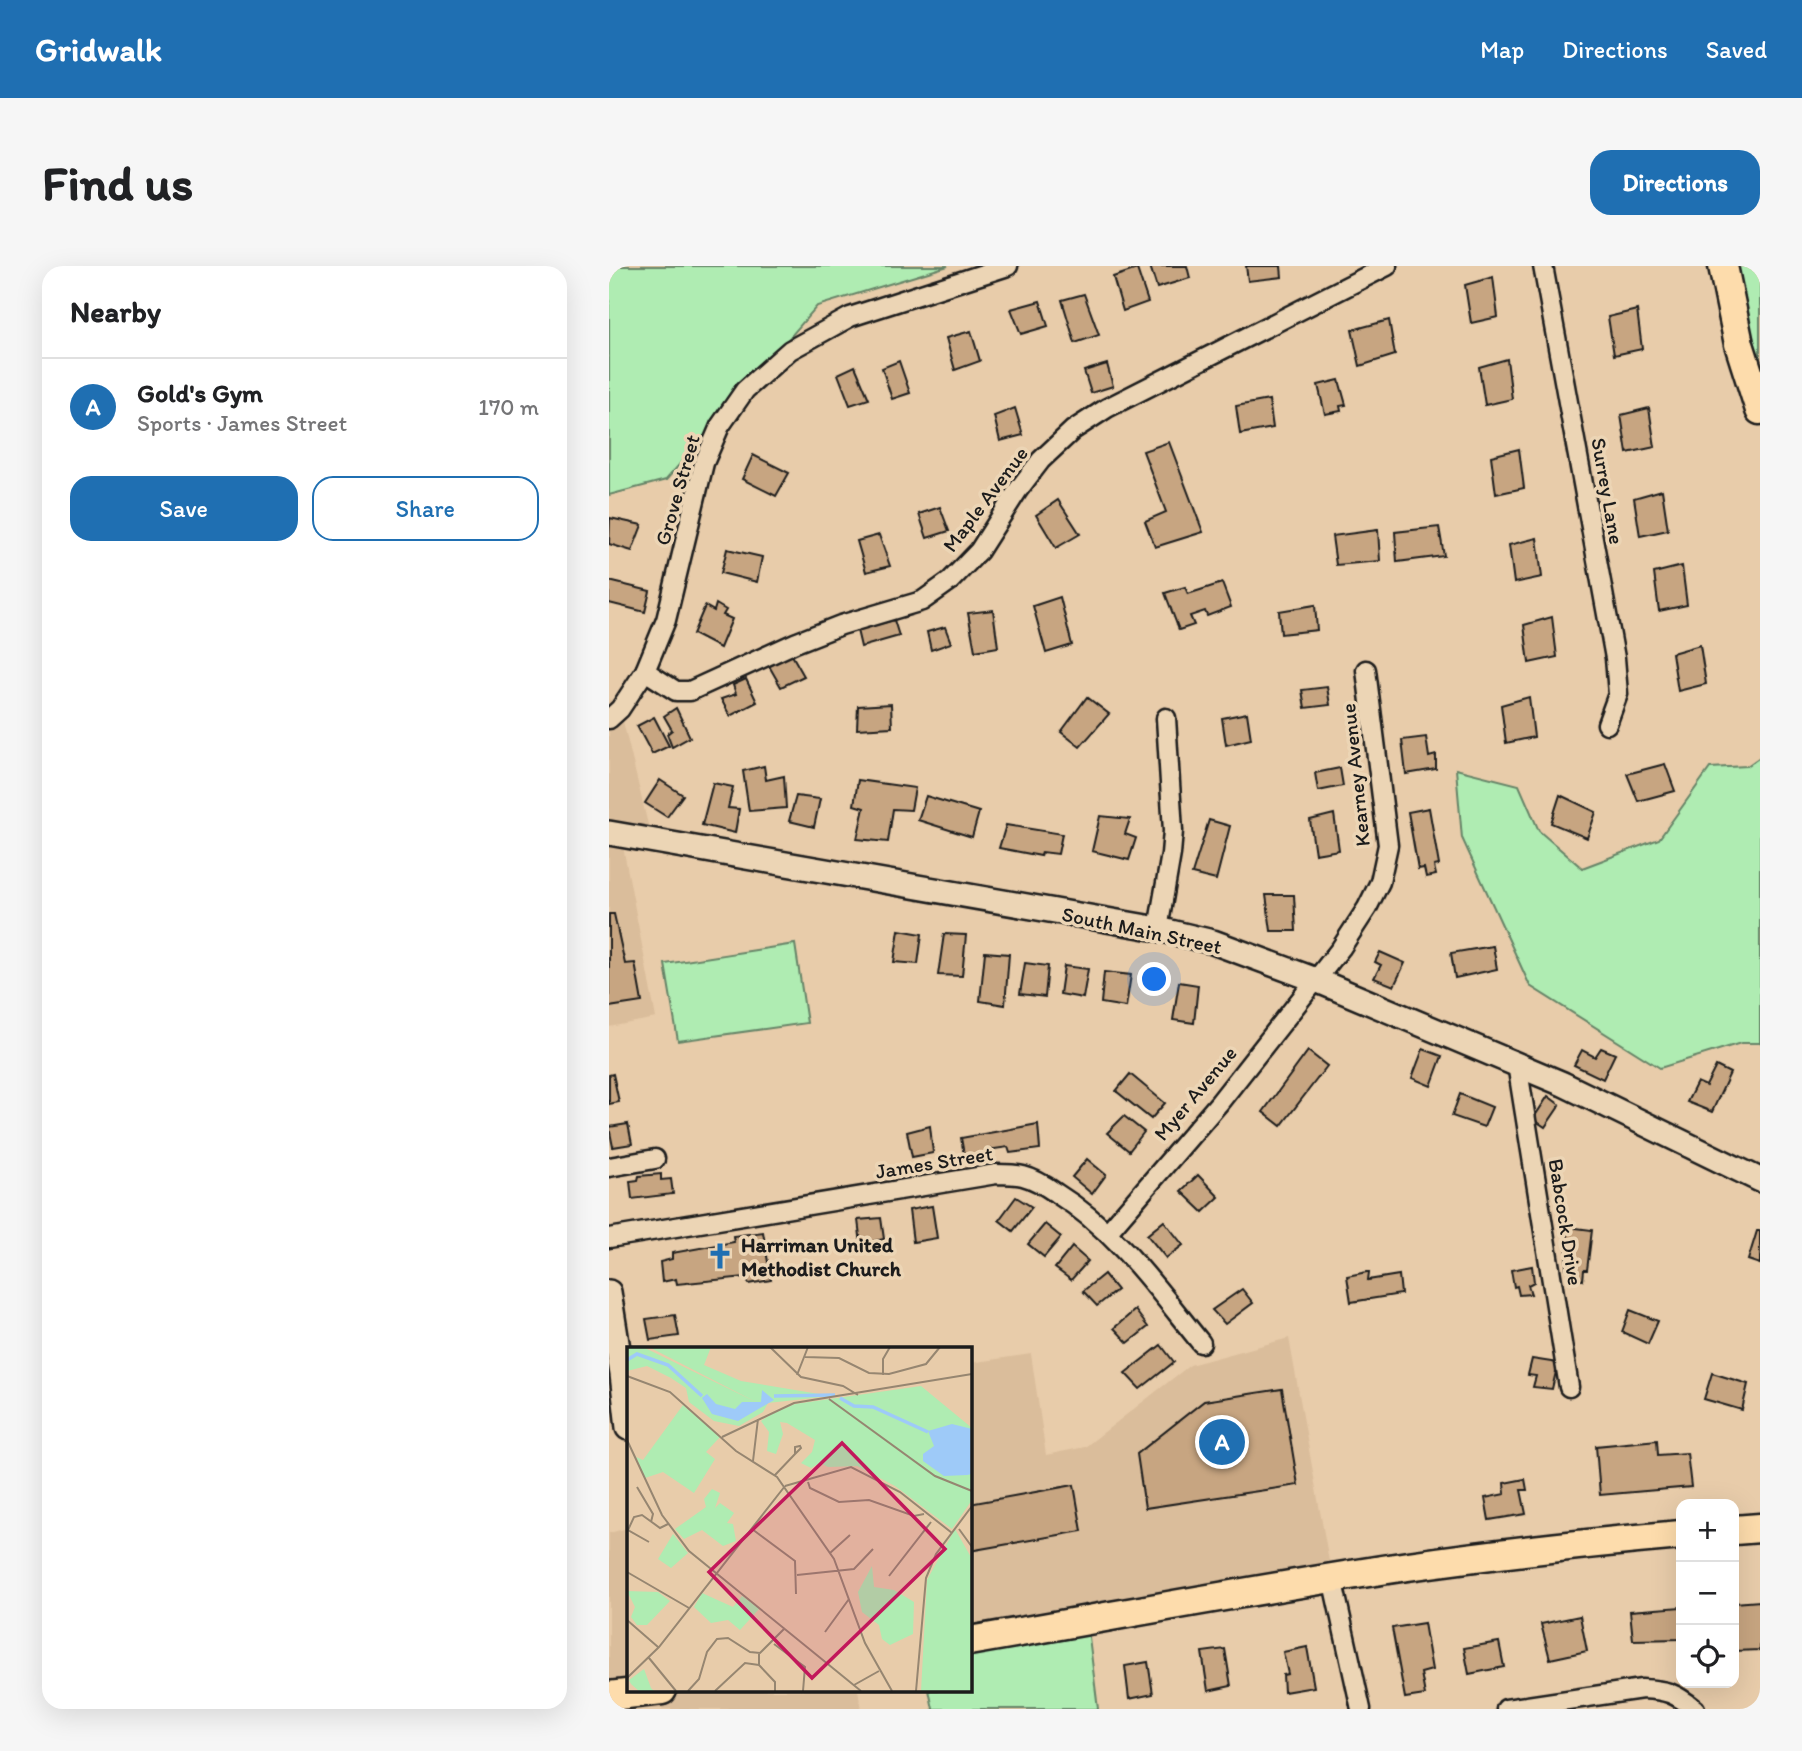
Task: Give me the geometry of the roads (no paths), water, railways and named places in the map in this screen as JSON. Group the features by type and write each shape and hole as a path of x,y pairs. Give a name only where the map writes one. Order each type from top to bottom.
{"main road":[{"path":"1723,266 1739,344 1760,410"},
{"path":"1739,1530 1760,1528"},
{"path":"971,1641 1411,1565 1571,1545 1676,1535"},
{"path":"609,1696 642,1692"}],"street":[{"name":"Grove Street","path":"609,719 645,671 666,620 704,463 720,426 745,390 790,349 850,317 1008,266"},
{"name":"Maple Avenue","path":"645,671 676,691 690,691 841,625 922,601 950,581 978,551 1041,460 1073,430 1107,408 1387,266"},
{"name":"Surrey Lane","path":"1543,266 1615,658 1618,694 1607,724"},
{"name":"Kearney Avenue","path":"1316,980 1367,908 1380,882 1388,845 1366,670"},
{"path":"1159,929 1173,831 1166,719"},
{"name":"South Main Street","path":"609,833 1159,929 1213,942 1316,980 1563,1084 1760,1180"},
{"name":"Myer Avenue","path":"1107,1233 1219,1102 1316,980"},
{"name":"Babcock Drive","path":"1517,1065 1569,1387"},
{"path":"609,1167 655,1159"},
{"name":"James Street","path":"609,1238 996,1174 1013,1174 1042,1184 1077,1206 1129,1255 1201,1343"},
{"path":"609,1292 627,1419"},
{"path":"1332,1578 1361,1709"},
{"path":"1506,1709 1641,1689 1660,1690 1679,1696 1695,1709"}],"place":[{"name":"Harriman United Methodist Church","path":"720,1256"},
{"name":"Gold's Gym","path":"1222,1442"}]}
